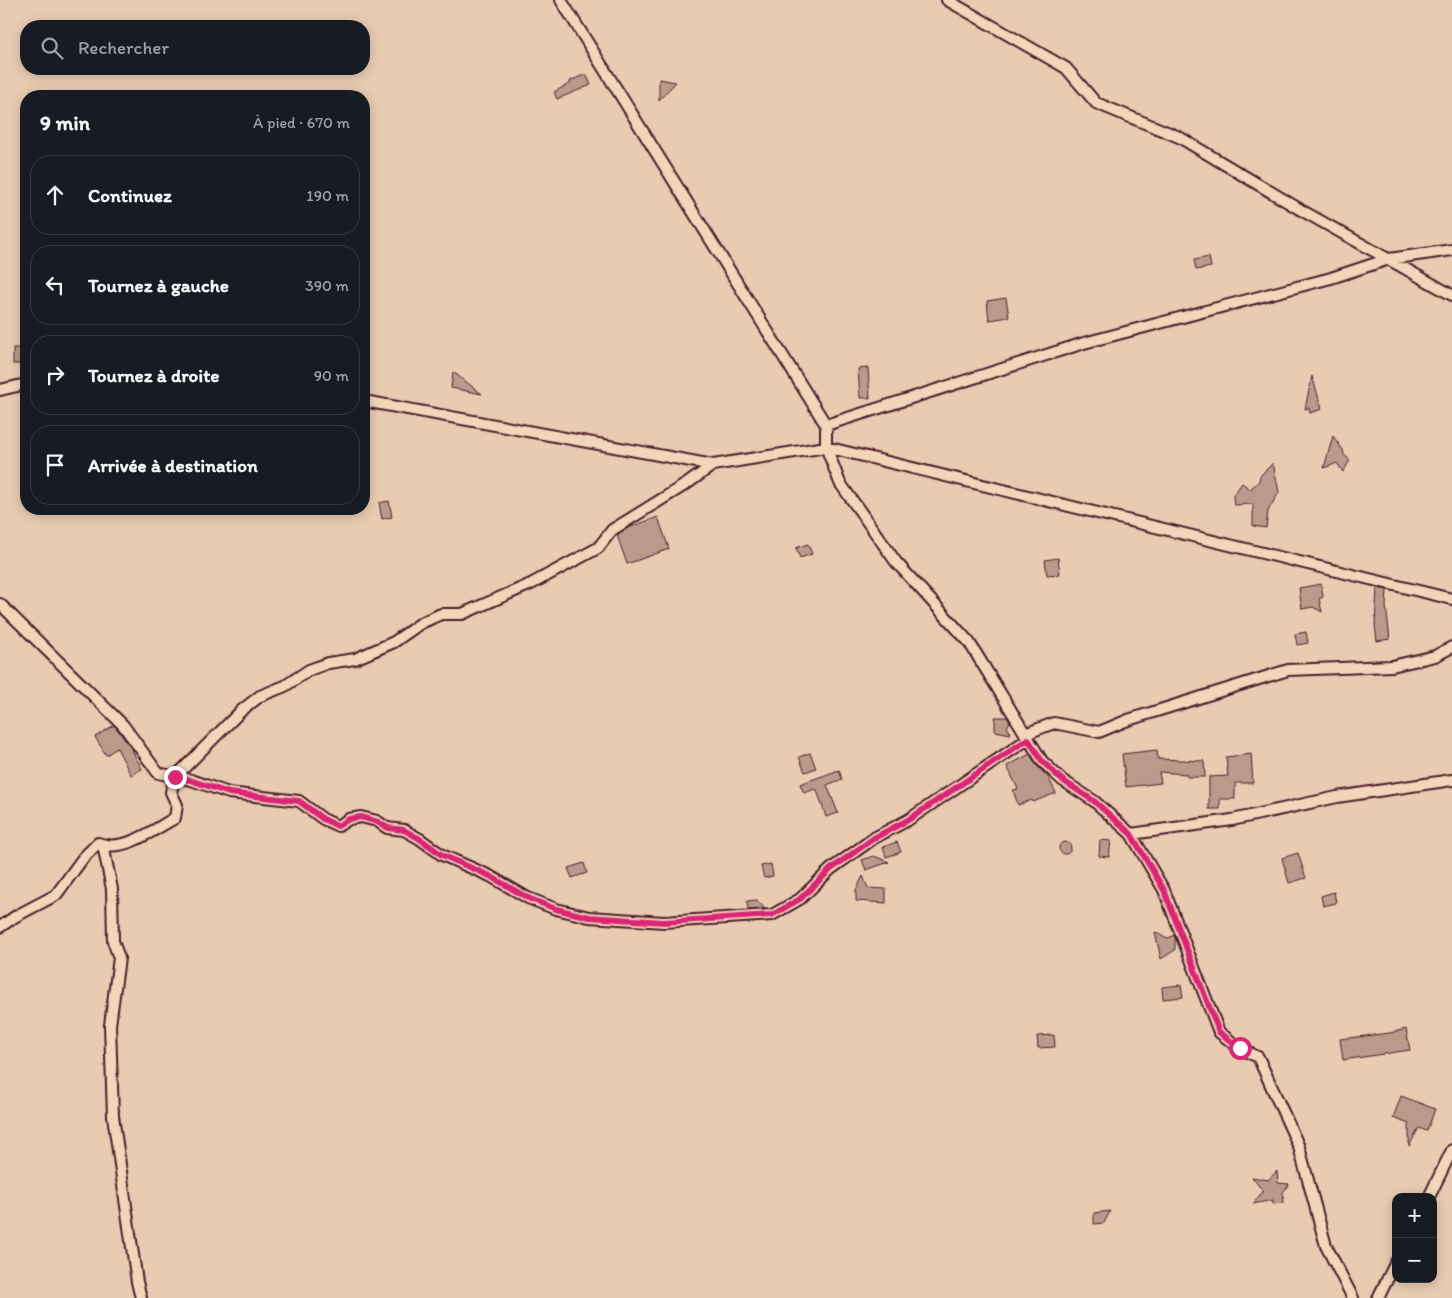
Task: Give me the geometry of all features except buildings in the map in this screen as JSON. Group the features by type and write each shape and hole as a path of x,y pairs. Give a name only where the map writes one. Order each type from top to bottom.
{"street":[{"path":"561,0 826,425 826,447 840,483 896,562 969,642 1042,761 1062,780 1094,801 1131,834 1164,890 1219,1032 1240,1048 1258,1057 1299,1148 1326,1246 1353,1298"},
{"path":"948,0 1066,68 1096,103 1179,137 1285,201 1452,296"},
{"path":"826,425 1084,343 1331,278 1389,259 1452,250"},
{"path":"0,390 20,385"},
{"path":"370,402 713,465 826,447 1452,599"},
{"path":"0,927 16,916 56,895 83,858 98,844 129,843 175,818 177,805 171,792 175,777 242,710 260,696 285,686 309,670 328,663 356,659 394,642 421,623 441,614 462,614 531,584 598,548 612,530 688,483 713,465"},
{"path":"0,604 123,725 158,773 190,780 229,793 299,801 323,819 338,826 349,819 361,817 378,822 388,828 404,830 442,855 490,876 528,898 556,909 589,917 664,922 772,915 800,899 831,869 874,838 908,820 1026,736 1054,723 1099,732 1128,720 1288,670 1392,666 1435,656 1452,648"},
{"path":"1131,834 1232,820 1337,797 1452,780"},
{"path":"103,845 112,889 113,941 119,958 110,1025 113,1116 137,1282 141,1298"},
{"path":"1431,1193 1452,1150"},
{"path":"1378,1298 1392,1270"}],"route":[{"path":"175,777 229,793 299,801 323,819 338,826 349,819 361,817 378,822 388,828 404,830 442,855 490,876 528,898 556,909 589,917 664,922 772,915 800,899 831,869 874,838 908,820 1028,739 1042,761 1062,780 1094,801 1131,834 1164,890 1219,1032 1240,1048"}]}
